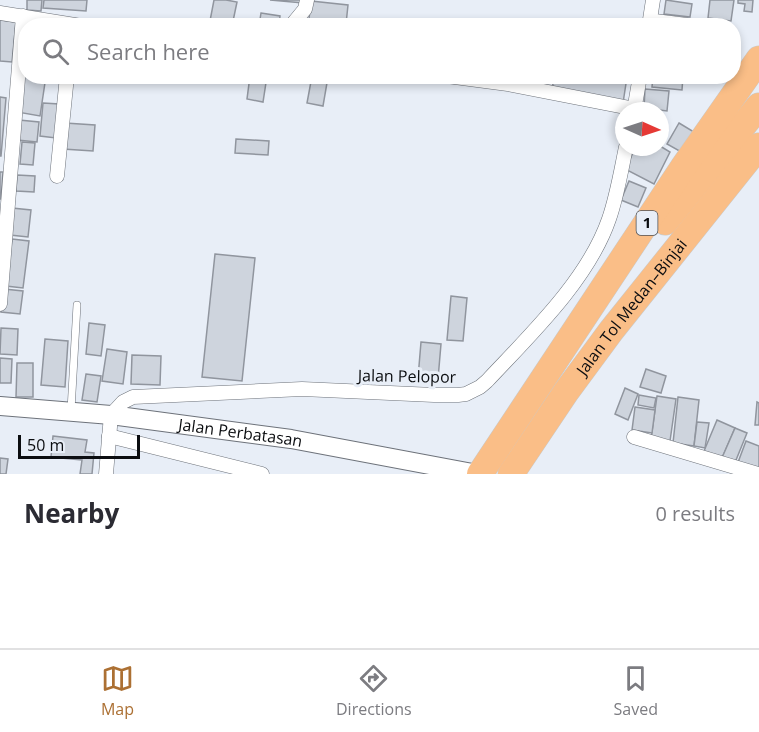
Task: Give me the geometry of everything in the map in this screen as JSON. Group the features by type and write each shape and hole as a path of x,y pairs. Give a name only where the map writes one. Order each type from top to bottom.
{"highway":[{"path":"741,78 759,50"},
{"name":"1","path":"479,474 684,166 759,59"},
{"path":"684,166 737,84"},
{"name":"Jalan Tol Medan–Binjai","path":"537,389 635,260 759,106"},
{"name":"Jalan Tol Medan–Binjai","path":"511,474 566,392 611,331 759,146"},
{"name":"1","path":"680,243 759,158"}],"street":[{"path":"298,18 305,9 307,0"},
{"path":"650,18 653,0"},
{"path":"0,13 35,18"},
{"path":"0,304 3,220 18,67"},
{"path":"57,176 66,84"},
{"path":"508,84 615,106"},
{"path":"635,102 639,84"},
{"name":"Jalan Pelopor","path":"111,415 123,402 139,396 302,389 458,395 480,387 561,300 587,264 609,220 624,156"},
{"name":"Jalan Perbatasan","path":"0,406 111,415 291,440 479,474"},
{"path":"106,474 111,415"},
{"path":"109,436 262,474"},
{"path":"634,437 758,474"}],"lane":[{"path":"71,412 76,305"}],"building":[{"path":"27,0 42,0 41,11 27,10"},
{"path":"44,0 87,0 86,11 43,8"},
{"path":"214,0 237,2 234,18 211,18"},
{"path":"270,0 304,0 303,3"},
{"path":"666,0 692,4 690,17 664,14"},
{"path":"710,0 734,0 731,18 708,18"},
{"path":"738,0 753,0 752,12 744,11 745,4 738,3"},
{"path":"311,1 348,5 347,18 309,18"},
{"path":"261,13 280,16 280,18 260,18"},
{"path":"0,20 16,22 12,62 0,61"},
{"path":"21,84 45,84 40,116 17,112"},
{"path":"249,84 266,84 263,102 247,99"},
{"path":"311,84 327,84 323,106 307,103"},
{"path":"521,84 544,84 543,87"},
{"path":"553,84 626,84 623,102 552,91"},
{"path":"652,84 682,84 682,90 652,87"},
{"path":"645,89 669,91 668,102 644,102"},
{"path":"0,97 6,98 1,156 0,156"},
{"path":"43,103 59,104 56,138 40,136"},
{"path":"19,120 39,122 37,142 17,140"},
{"path":"65,123 95,125 93,151 63,149"},
{"path":"679,123 694,132 683,153 669,145 669,140"},
{"path":"236,139 269,141 268,155 235,153"},
{"path":"22,142 35,143 33,165 20,164"},
{"path":"632,156 668,156 654,184 625,169"},
{"path":"0,172 3,172 1,199 0,199"},
{"path":"17,175 35,176 34,192 16,191"},
{"path":"629,181 646,188 638,207 621,200"},
{"path":"12,208 31,210 28,237 10,235"},
{"path":"12,239 29,241 23,288 6,286"},
{"path":"215,254 255,258 242,381 202,377"},
{"path":"4,289 23,291 20,314 1,312"},
{"path":"451,296 467,298 463,341 447,340"},
{"path":"89,323 105,325 101,356 86,354"},
{"path":"1,328 18,329 17,355 0,354"},
{"path":"45,339 68,341 65,387 41,385"},
{"path":"421,342 441,344 438,379 418,378"},
{"path":"107,349 127,352 123,384 102,381"},
{"path":"132,355 161,356 160,385 131,384"},
{"path":"0,358 12,359 11,383 0,383"},
{"path":"17,363 33,363 33,397 16,397"},
{"path":"646,369 666,376 661,393 640,387"},
{"path":"86,374 101,376 97,402 82,400"},
{"path":"625,388 638,394 628,420 615,414"},
{"path":"639,395 656,398 654,408 638,405"},
{"path":"657,396 676,399 670,441 651,439"},
{"path":"678,397 699,400 694,446 673,443"},
{"path":"757,402 759,403 759,425 755,425"},
{"path":"635,407 655,410 652,433 632,430"},
{"path":"717,420 735,428 722,458 704,451"},
{"path":"697,422 709,423 705,448 694,446"},
{"path":"735,428 747,433 734,465 721,460"},
{"path":"53,436 87,440 85,452 94,453 92,474 80,474 82,460 51,457"},
{"path":"746,441 759,446 759,471 737,465"},
{"path":"0,458 8,459 6,474 0,474"}]}
